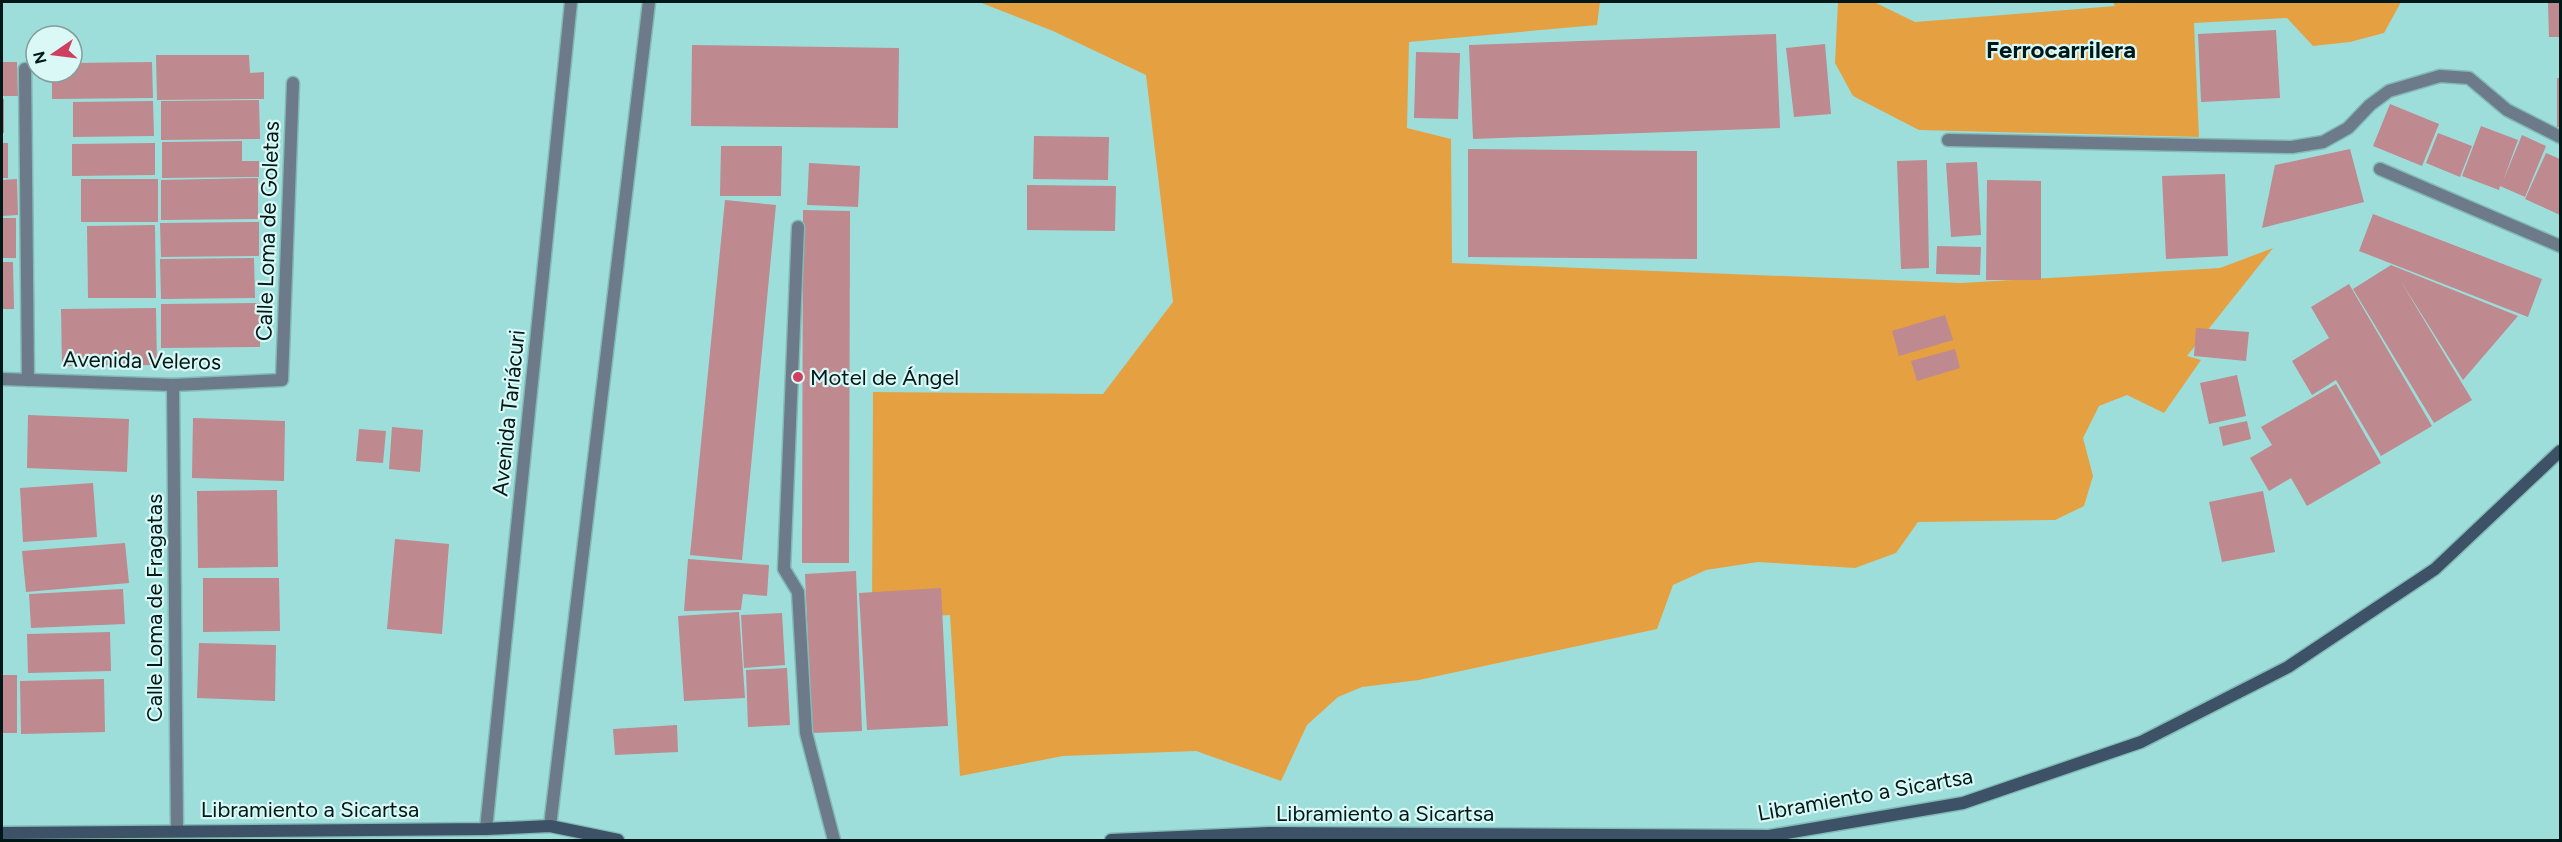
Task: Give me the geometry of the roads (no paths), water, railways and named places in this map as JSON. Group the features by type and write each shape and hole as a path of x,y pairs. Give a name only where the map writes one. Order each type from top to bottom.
{"main road":[{"name":"Libramiento a Sicartsa","path":"1111,840 1269,833 1769,836 1962,803 2141,742 2288,667 2435,569 2560,451"},
{"name":"Libramiento a Sicartsa","path":"2,833 486,829 550,826 618,840"}],"street":[{"name":"Avenida Tariácuri","path":"486,829 571,2"},
{"path":"550,826 650,2"},
{"path":"1948,140 2292,147 2323,142 2348,128 2370,105 2389,91 2440,76 2469,78 2507,110 2560,137"},
{"name":"Calle Loma de Goletas","path":"282,380 293,83"},
{"path":"25,84 28,380"},
{"path":"2380,169 2560,246"},
{"path":"798,227 784,569 798,591 806,733 834,840"},
{"name":"Avenida Veleros","path":"2,379 173,385 282,380"},
{"name":"Calle Loma de Fragatas","path":"173,385 177,831"}],"place":[{"name":"Motel de Ángel","path":"798,377"}],"district":[{"name":"Ferrocarrilera","path":"2061,50"}]}
